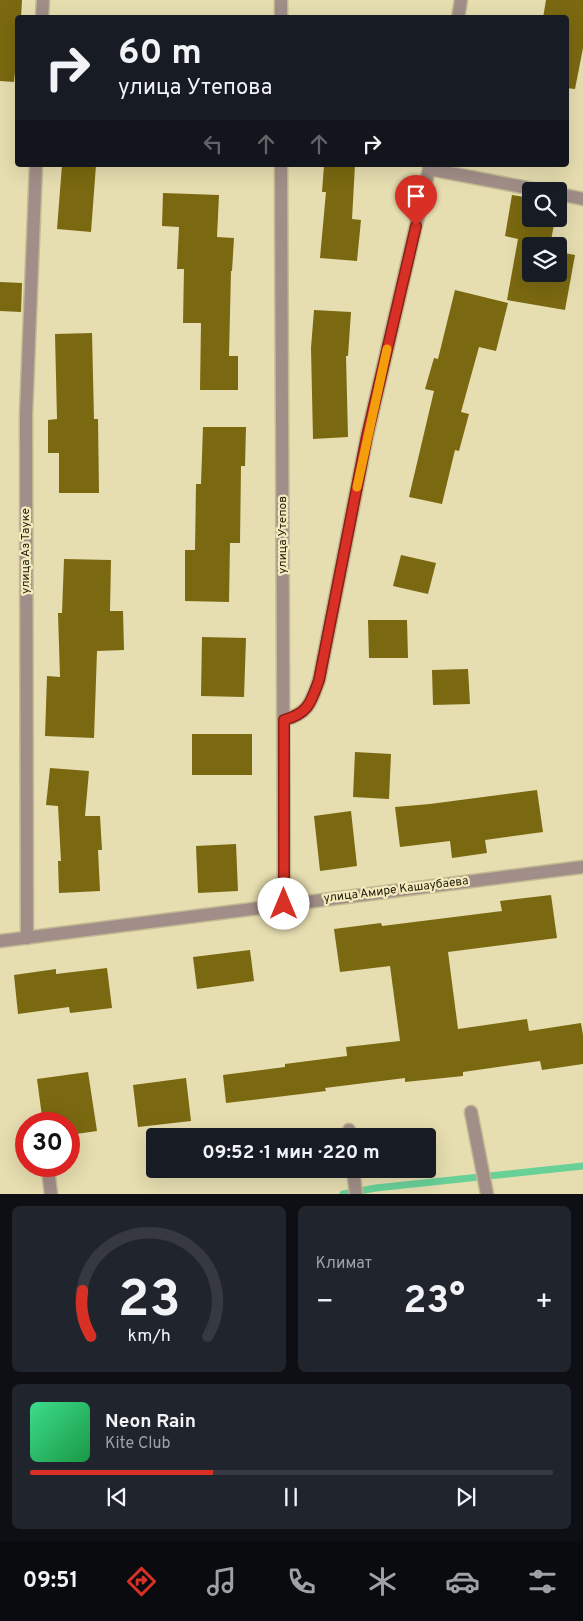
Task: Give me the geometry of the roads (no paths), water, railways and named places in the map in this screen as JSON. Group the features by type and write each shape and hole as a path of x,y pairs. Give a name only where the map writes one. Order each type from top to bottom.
{"street":[{"path":"42,0 42,15"},
{"path":"281,0 281,15"},
{"path":"458,15 461,0"},
{"name":"улица Аз Тауке","path":"27,938 26,414 36,167"},
{"name":"улица Утепов","path":"282,167 284,904"},
{"path":"284,720 297,716 309,706 319,680 367,436 430,167 522,186"},
{"path":"567,196 583,199"},
{"name":"улица Амире Кашаубаева","path":"0,941 583,867"},
{"path":"470,1112 487,1194"},
{"path":"49,1177 51,1194"},
{"path":"355,1178 356,1194"}],"waterway":[{"path":"343,1194 376,1188 583,1166"}]}
